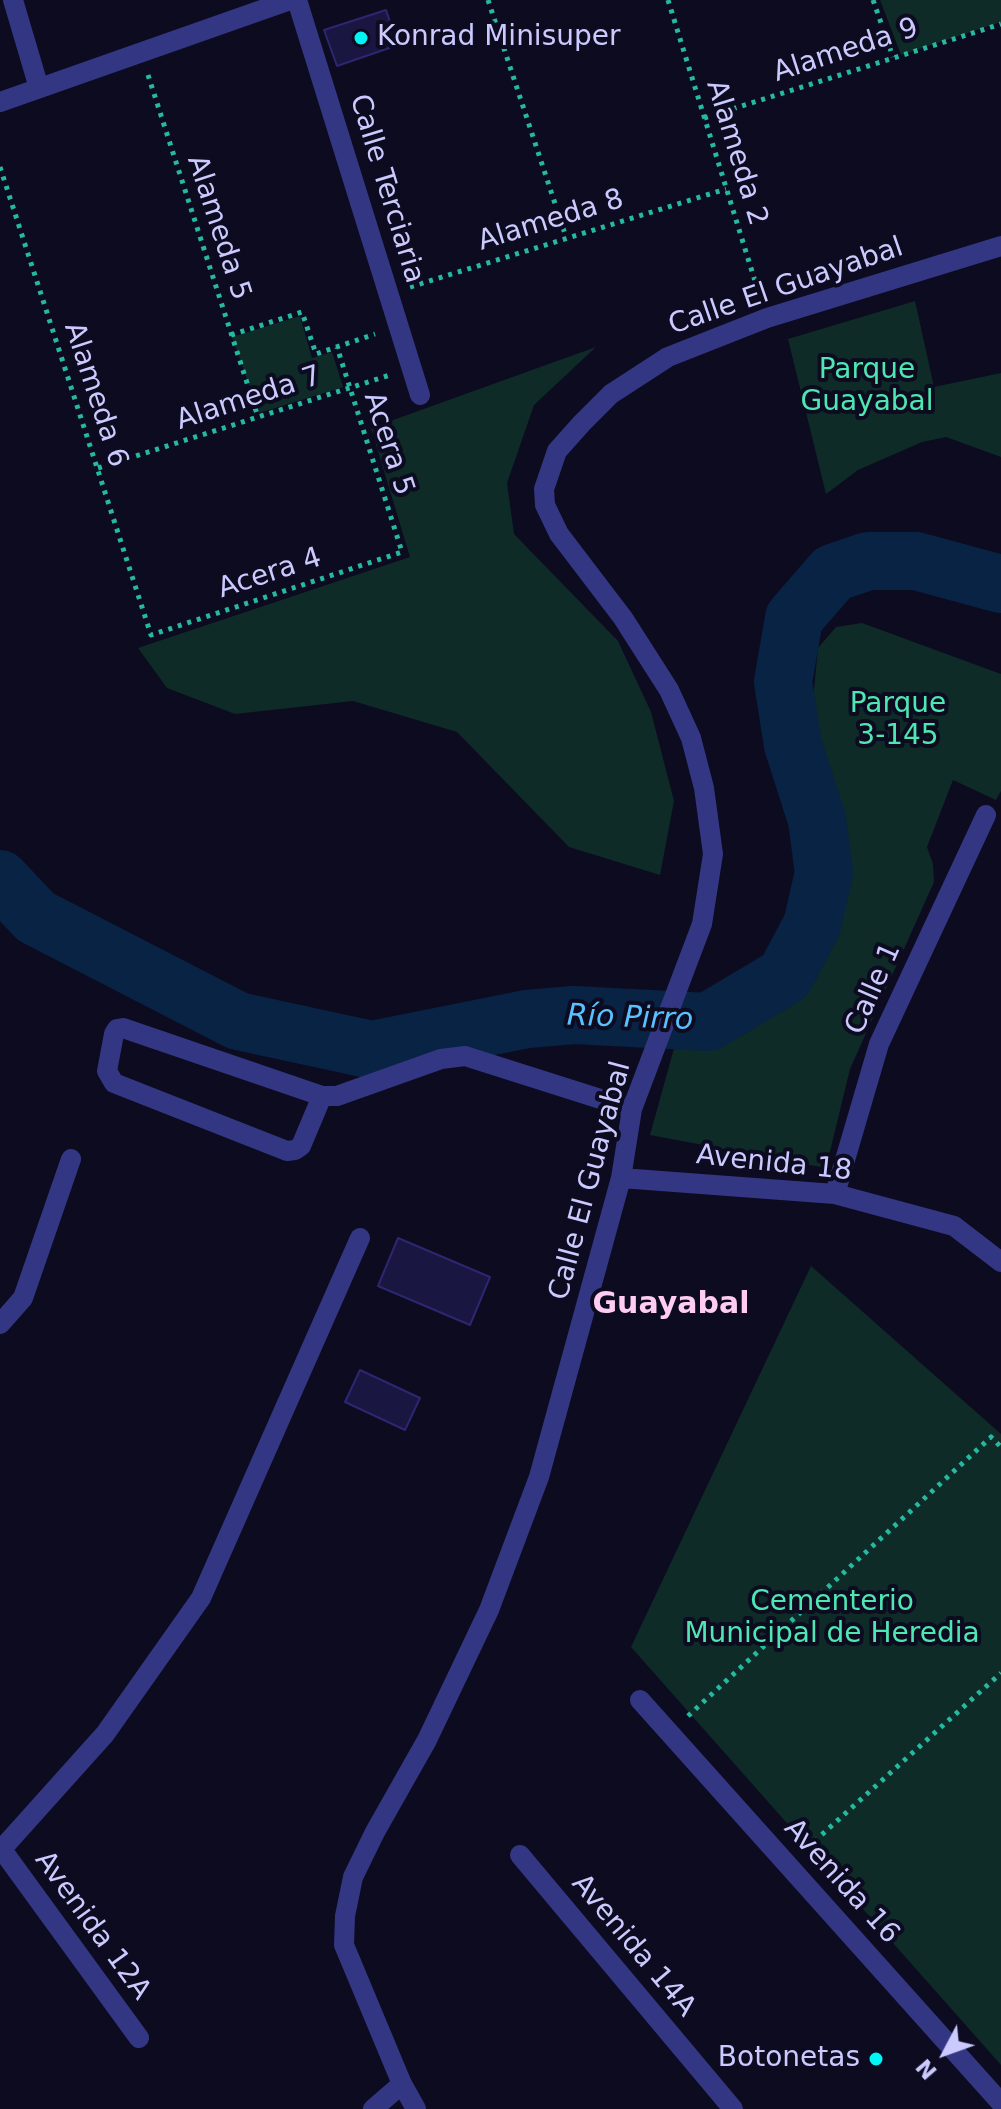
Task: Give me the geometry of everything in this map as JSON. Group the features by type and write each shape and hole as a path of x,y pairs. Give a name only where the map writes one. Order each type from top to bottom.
{"street":[{"path":"13,0 39,88"},
{"path":"0,102 290,0"},
{"name":"Calle Terciaria","path":"297,0 420,395"},
{"name":"Calle El Guayabal","path":"416,2109 402,2084 344,1945 345,1916 353,1877 427,1740 489,1610 539,1477 621,1178 632,1109 702,924 713,854 704,788 691,738 669,690 623,618 559,534 545,505 544,489 557,451 611,394 668,357 767,318 1001,246"},
{"name":"Calle 1","path":"835,1194 879,1044 986,815"},
{"path":"322,1096 301,1146 287,1151 114,1083 107,1071 114,1034 117,1029 123,1028 322,1096 337,1096 441,1059 465,1056 632,1109"},
{"path":"0,1324 23,1298 71,1159"},
{"name":"Avenida 18","path":"621,1178 835,1194 954,1226 1001,1262"},
{"path":"1,1849 105,1734 201,1598 360,1238"},
{"name":"Avenida 16","path":"640,1700 1001,2103"},
{"name":"Avenida 12A","path":"1,1849 139,2038"},
{"name":"Avenida 14A","path":"520,1855 733,2109"},
{"path":"373,2109 402,2084"}],"path":[{"path":"488,0 566,237"},
{"name":"Alameda 2","path":"668,0 767,318"},
{"path":"873,0 893,57"},
{"name":"Alameda 9","path":"704,118 1001,24"},
{"name":"Alameda 5","path":"141,52 258,417"},
{"name":"Alameda 6","path":"0,167 151,635"},
{"name":"Alameda 8","path":"389,294 726,189"},
{"path":"231,335 302,312 316,354 399,326"},
{"name":"Acera 5","path":"337,347 402,552"},
{"name":"Alameda 7","path":"98,468 412,368"},
{"name":"Acera 4","path":"151,635 402,552"},
{"path":"670,1733 991,1437 1001,1447"},
{"path":"788,1865 1001,1673"}],"green space":[{"path":"880,0 1001,0 1001,22 901,55"},
{"name":"Parque Guayabal","path":"915,301 934,387 1001,373 1001,457 946,437 922,442 858,470 826,494 788,339"},
{"path":"300,316 312,358 332,352 343,387 259,413 232,337"},
{"path":"596,347 534,405 507,483 514,534 618,641 651,712 674,801 660,875 569,847 457,732 353,701 235,714 167,688 138,648 410,557 371,428"},
{"name":"Parque 3-145","path":"862,623 1001,674 1001,791 996,800 953,780 927,847 933,864 934,882 850,1069 826,1168 650,1135 678,1034 732,1027 774,1003 809,959 836,911 841,859 813,699 818,648 836,627"},
{"name":"Cementerio Municipal de Heredia","path":"811,1266 1001,1434 1001,2065 631,1647"}],"building":[{"name":"Konrad Minisuper","path":"386,10 398,45 337,66 324,30"},
{"path":"398,1238 490,1277 470,1325 378,1286"},
{"path":"360,1370 420,1398 405,1430 345,1402"}],"waterway":[{"name":"Río Pirro","path":"0,879 36,917 238,1021 372,1050 527,1019 574,1015 708,1022 785,976 812,925 824,873 817,820 793,745 783,682 794,618 833,573 868,561 916,561 1001,584"}],"place":[{"name":"Konrad Minisuper","path":"361,38"},
{"name":"Botonetas","path":"876,2059"}],"district":[{"name":"Guayabal","path":"671,1305"}]}
